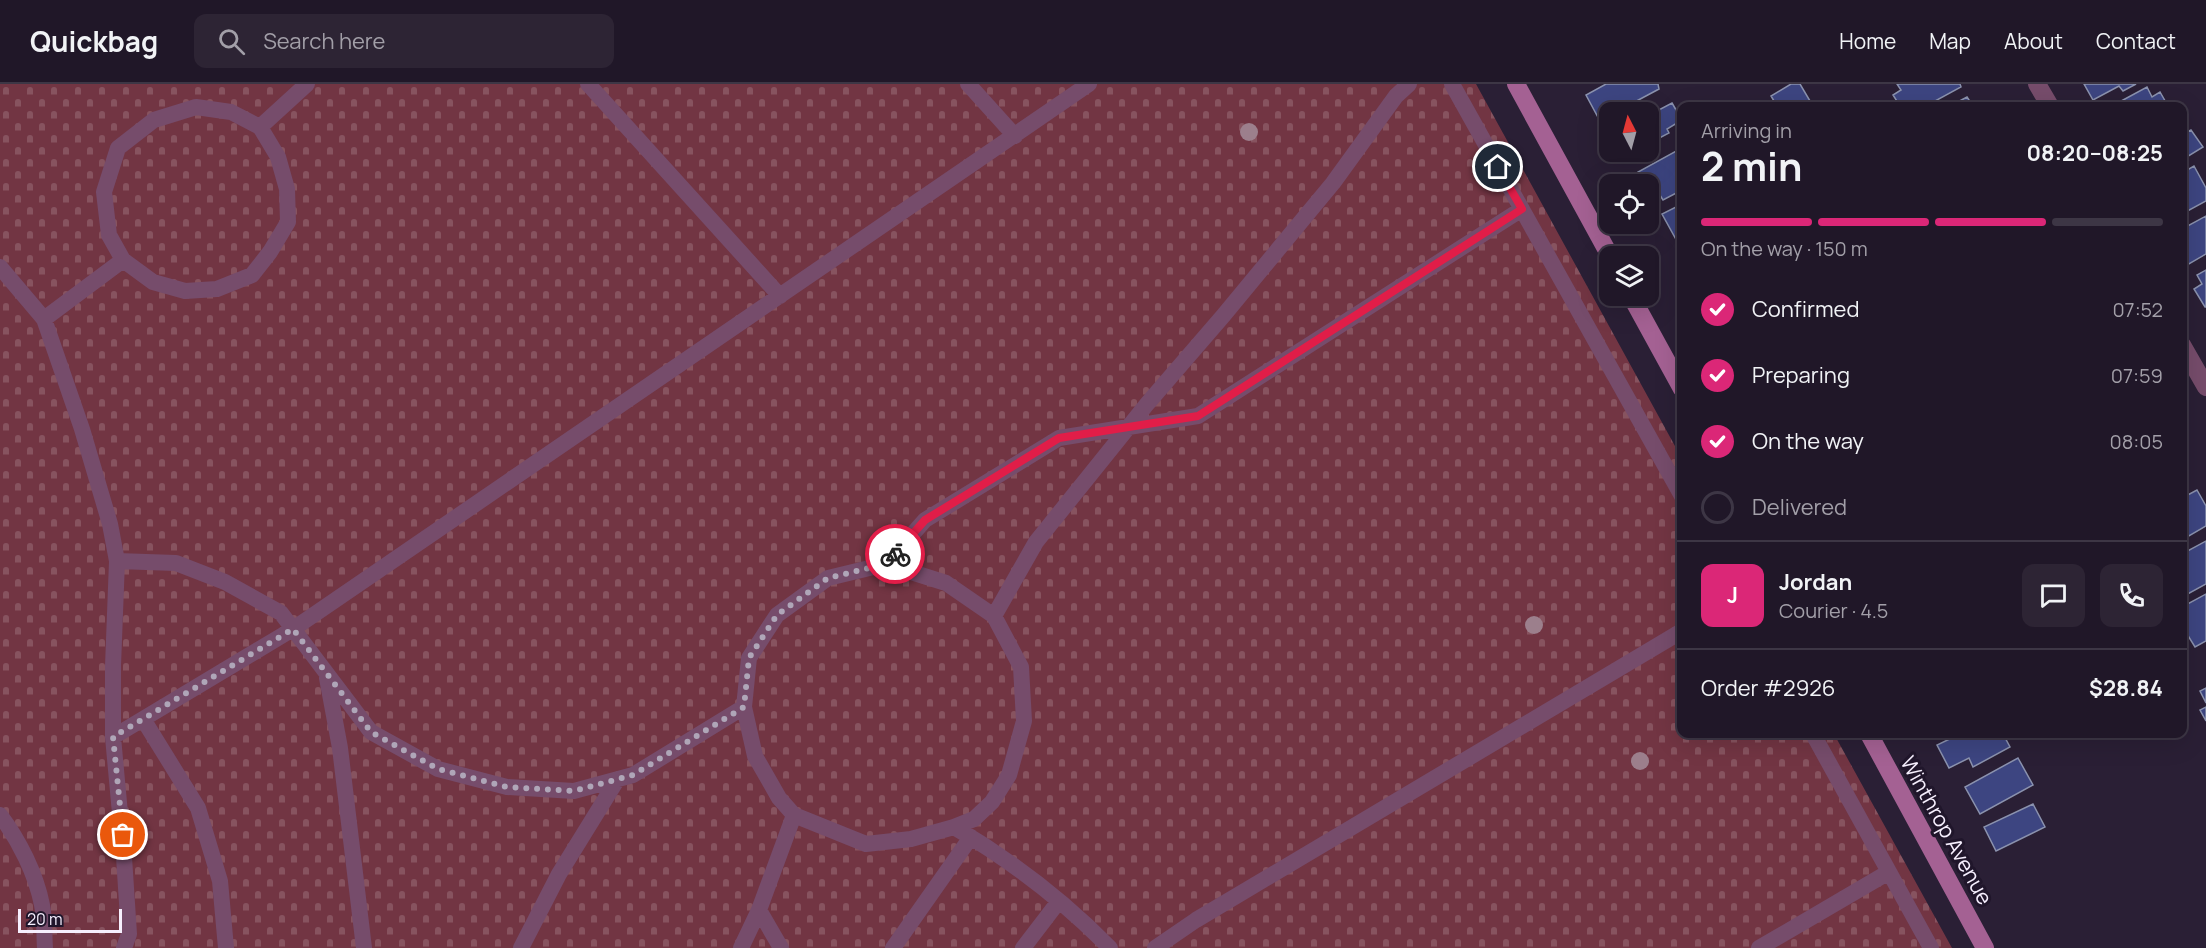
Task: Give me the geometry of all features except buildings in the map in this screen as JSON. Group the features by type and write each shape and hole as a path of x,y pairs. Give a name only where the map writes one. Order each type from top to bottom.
{"main road":[{"path":"1516,84 1605,246"},
{"path":"1636,306 1677,380"},
{"name":"Winthrop Avenue","path":"1871,738 1985,948"}],"street":[{"path":"2037,84 2048,102"},
{"path":"2187,354 2206,387"}],"lane":[{"path":"260,127 308,84"},
{"path":"588,84 780,296"},
{"path":"968,84 1015,136"},
{"path":"113,737 293,629 1089,84"},
{"path":"994,616 1036,542 1129,426 1333,183 1396,96 1409,84"},
{"path":"1452,84 1677,487"},
{"path":"196,107 231,112 260,127 278,157 287,189 288,222 270,252 252,275 217,289 185,291 153,282 123,260 109,235 104,192 118,148 154,120 196,107"},
{"path":"886,564 925,520 1059,438 1198,416 1522,209"},
{"path":"44,319 123,260"},
{"path":"0,267 44,319 88,450 110,525 117,561 113,737 129,934 124,948"},
{"path":"117,561 176,563 186,566 225,582 281,613 371,732 438,769 507,787 574,791 633,775 744,707"},
{"path":"886,564 946,584 994,616 1021,667 1024,721 1009,776 992,802 974,819 954,827 911,840 866,844 794,815 780,798 755,756 744,707 749,658 777,615 828,578 886,564"},
{"path":"1155,948 1206,914 1677,634"},
{"path":"326,674 340,748 363,948"},
{"path":"143,719 198,808 220,881 226,948"},
{"path":"1815,738 1931,948"},
{"path":"522,948 559,874 617,780"},
{"path":"0,815 31,869 42,905 45,948"},
{"path":"741,948 759,910 794,815"},
{"path":"954,827 1044,887 1082,919 1110,948"},
{"path":"893,948 971,837"},
{"path":"1760,948 1889,872"},
{"path":"1023,948 1059,901"},
{"path":"759,910 781,948"}],"green space":[{"path":"0,84 1476,84 1677,450 1677,738 1836,738 1952,948 0,948"}],"way so far":[{"path":"123,835 113,737 293,629 371,732 438,769 507,787 574,791 633,775 744,707 749,658 777,615 828,578 886,564 895,554"}],"route":[{"path":"895,554 925,520 1059,438 1198,416 1522,209 1498,167"}]}
